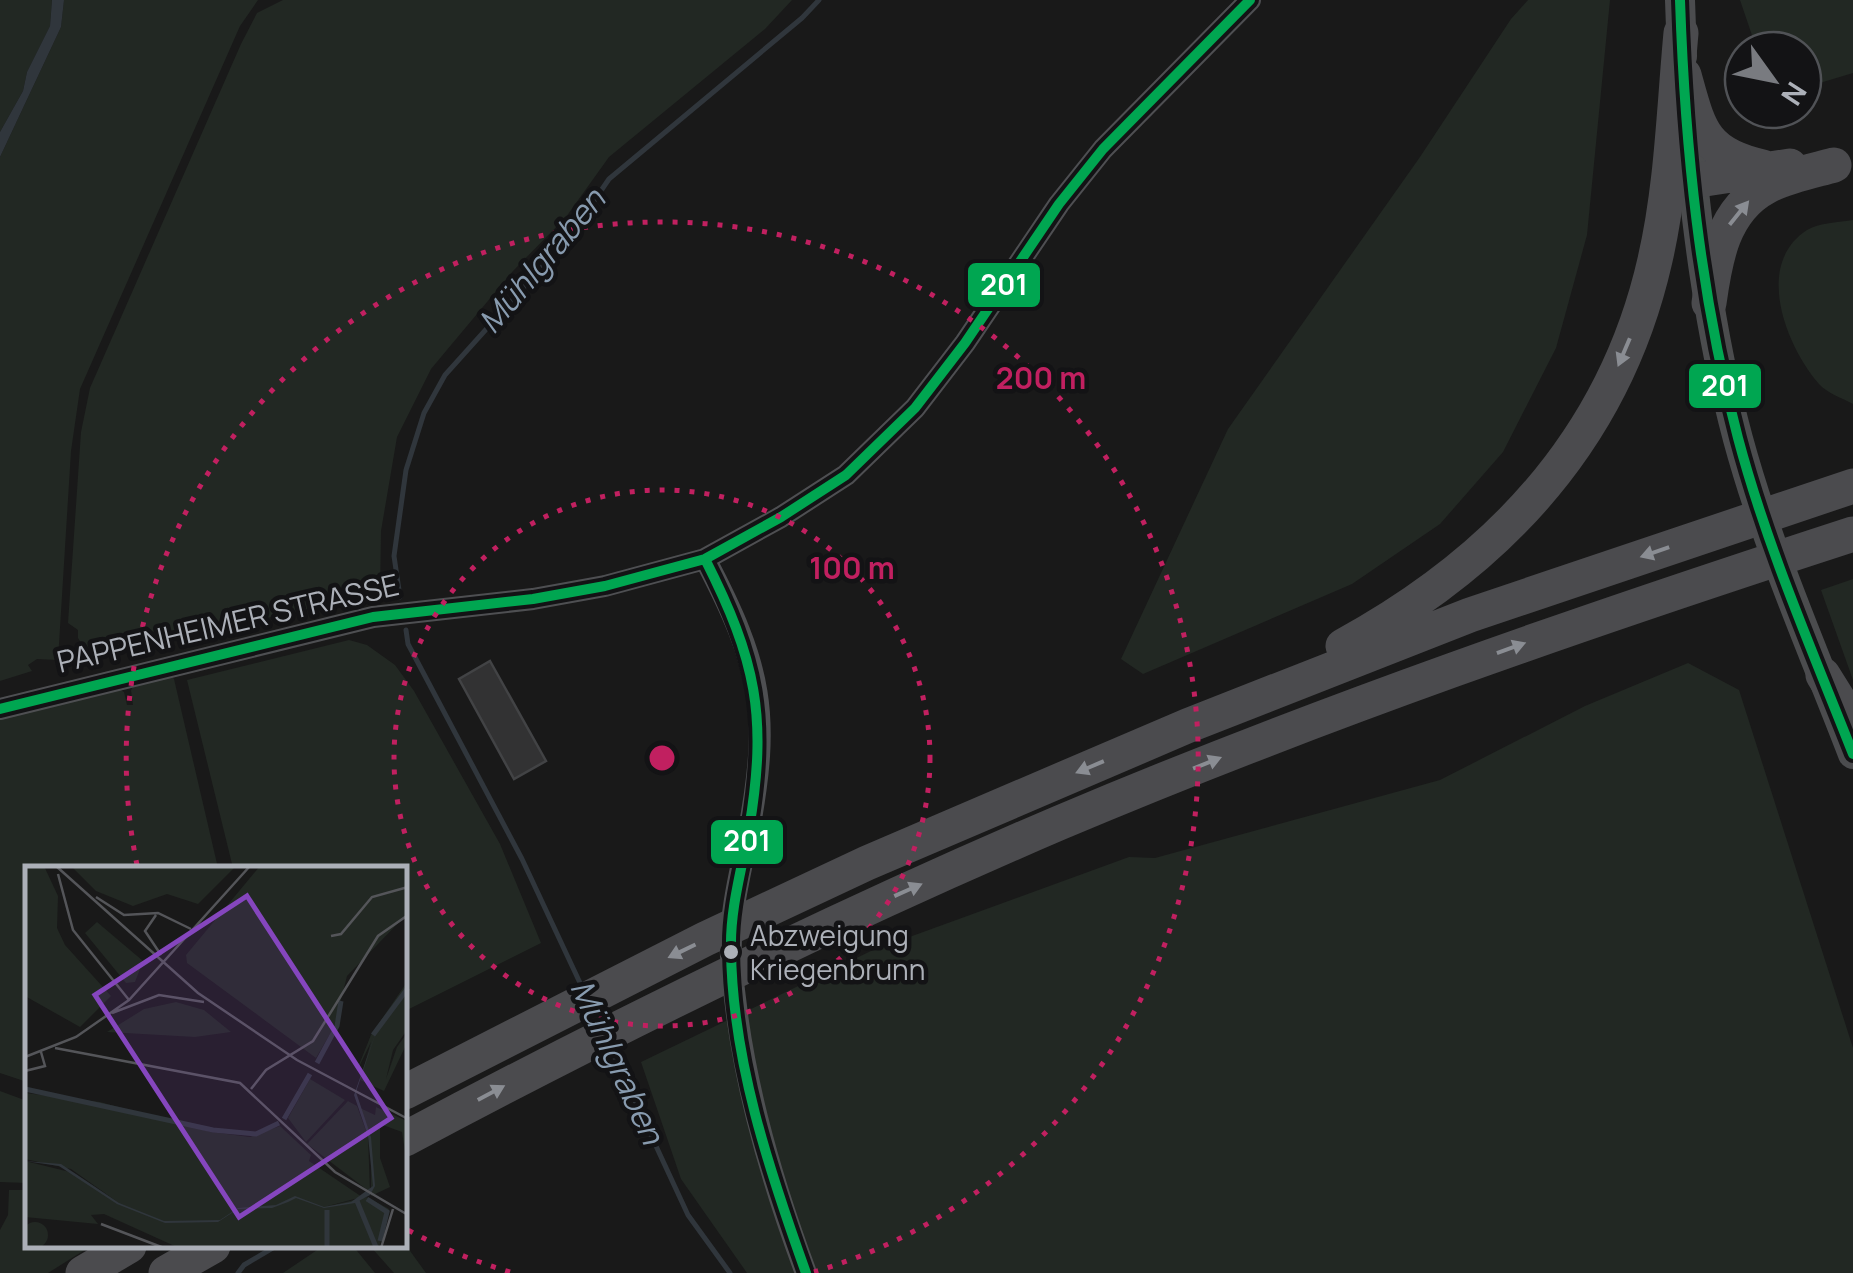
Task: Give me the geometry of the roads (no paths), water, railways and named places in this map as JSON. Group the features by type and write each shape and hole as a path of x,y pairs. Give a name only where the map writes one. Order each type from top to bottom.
{"highway":[{"path":"1186,726 1370,631 1440,586 1492,544 1542,491 1577,442 1626,348 1655,260 1666,193 1681,16"},
{"path":"1683,72 1695,114 1710,142 1734,161 1768,168"},
{"path":"1692,181 1768,168 1844,164"},
{"path":"1709,303 1719,245 1736,214 1767,186 1844,164"},
{"path":"408,1090 770,908 1186,726 1470,615 1853,486"},
{"path":"408,1137 526,1074 788,945 1042,830 1558,631 1847,537"},
{"path":"1823,675 1853,723"},
{"path":"166,1273 210,1248"}],"main road":[{"path":"1681,16 1692,181 1719,360 1751,484 1853,754"}],"street":[{"name":"PAPPENHEIMER STRASSE","path":"0,709 373,617 533,599 605,586 705,559 781,517 846,475 914,408 965,343 1059,204 1103,149 1250,0"},
{"path":"705,559 734,614 753,665 761,718 760,770 739,880 731,952 753,1110 806,1273"}],"waterway":[{"name":"Mühlgraben","path":"400,597 394,556 406,470 424,413 445,375 570,236 609,179 819,0"},
{"name":"Mühlgraben","path":"406,630 408,644 522,859 581,985"},
{"name":"Mühlgraben","path":"611,1049 688,1215 730,1273"},
{"path":"238,1273 273,1248"}],"place":[{"name":"Abzweigung Kriegenbrunn","path":"731,952"}]}
